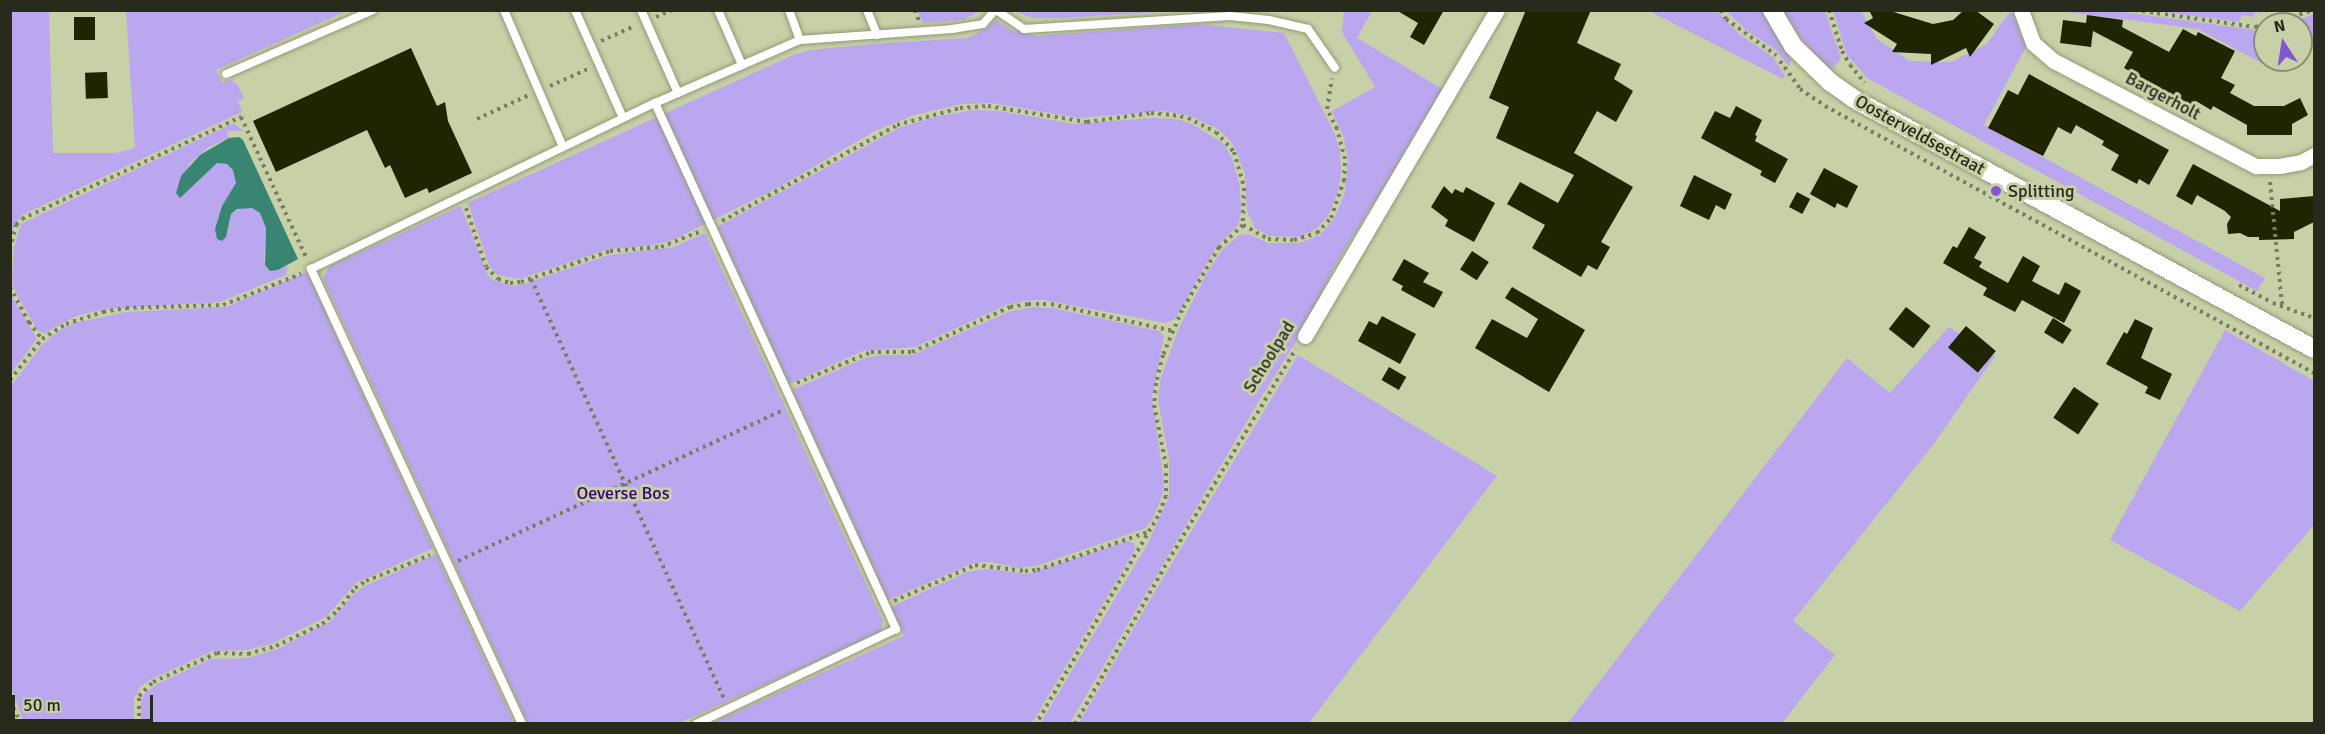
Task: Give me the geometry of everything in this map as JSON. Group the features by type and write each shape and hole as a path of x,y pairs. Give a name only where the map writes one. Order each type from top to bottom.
{"street":[{"name":"Schoolpad","path":"1305,336 1497,10"},
{"name":"Oosterveldsestraat","path":"1772,10 1793,46 1830,82 1854,99 2314,350"},
{"name":"Bargerholt","path":"2021,10 2033,43 2054,61 2256,166 2301,162 2314,155"}],"lane":[{"path":"226,75 373,10"},
{"path":"504,10 563,147"},
{"path":"574,10 623,118"},
{"path":"641,10 678,93"},
{"path":"718,10 742,65"},
{"path":"789,10 800,40"},
{"path":"867,10 877,35"},
{"path":"522,723 311,269 655,103 800,40 952,29 983,24 996,10 1024,29 1230,16 1269,20 1308,29 1335,68"},
{"path":"655,103 896,629 696,723"}],"path":[{"path":"590,46 672,10"},
{"name":"Oosterveldsestraat","path":"1829,10 1835,34 1850,65 1866,83 1876,88"},
{"path":"2135,10 2253,27"},
{"path":"1243,225 1268,239 1294,240 1317,233 1331,218 1344,181 1345,159 1340,137 1327,109 1335,68"},
{"path":"461,196 486,267 498,279 510,283 531,279 610,251 661,247 711,226 897,125 960,108 988,106 1087,122 1151,113 1188,118 1216,132 1234,152 1244,188 1243,225 1219,247 1182,310 1156,383 1154,405 1166,465 1166,496 1149,532 1036,723"},
{"path":"10,249 16,225 22,219 241,117 311,269 223,305 126,308 103,312 66,324 42,339 10,380"},
{"path":"2268,166 2282,305"},
{"path":"531,279 728,708"},
{"path":"2232,281 2314,318"},
{"path":"10,287 29,322 42,339"},
{"path":"786,388 871,352 912,352 1010,307 1028,304 1051,304 1173,330"},
{"name":"Schoolpad","path":"1075,723 1174,550 1305,336"},
{"path":"449,565 793,405"},
{"path":"885,605 975,565 1025,571 1037,570 1149,532"},
{"path":"139,723 139,696 153,681 217,653 248,654 276,646 322,624 338,610 355,588 366,581 442,550"},
{"path":"10,701 21,723"}],"green space":[{"path":"11,10 49,11 53,153 116,153 135,148 126,11 346,11 216,70 222,83 231,80 237,84 244,98 238,101 242,112 22,215 13,228 11,236"},
{"path":"917,11 979,11 963,20 923,23"},
{"path":"1015,11 1173,11 1033,18"},
{"path":"1344,11 1372,11 1357,38 1444,90 1337,262 1302,332 1257,404 1070,723 1040,724 1147,545 1169,497 1169,459 1158,400 1160,381 1178,330 1207,273 1222,250 1239,235 1249,234 1268,243 1300,243 1320,235 1334,219 1345,192 1348,160 1344,138 1332,111 1375,87 1342,32"},
{"path":"1649,11 1717,11 1739,34 1773,57 1785,76 1783,79"},
{"path":"1726,11 1762,11 1779,41 1792,56 1789,67 1776,50 1746,30"},
{"path":"1782,11 1825,11 1841,58 1831,71 1808,48"},
{"path":"1833,11 1861,11 1877,39 1910,61 1951,62 1987,44 2008,14 2014,14 2020,33 2027,45 1984,125 2265,278 2257,291 1867,78 1847,55"},
{"path":"2061,11 2115,11 2253,29 2253,58 2198,29"},
{"path":"2157,11 2260,12 2253,12 2253,17 2241,15 2240,22"},
{"path":"2313,14 2314,14 2313,44"},
{"path":"996,20 1011,30 1035,36 1197,24 1284,33 1334,132 1340,150 1341,173 1338,191 1328,216 1316,229 1299,237 1269,236 1255,228 1247,211 1245,174 1235,148 1228,138 1216,128 1190,116 1165,111 1079,118 991,103 962,104 911,116 875,131 775,189 673,240 649,246 608,249 520,279 497,275 489,265 468,203 793,55 811,50 872,44 967,38 984,30"},
{"path":"973,110 1000,111 1074,124 1152,118 1177,119 1192,124 1223,143 1232,158 1240,187 1241,212 1238,225 1216,247 1175,319 1166,323 1043,300 1024,301 1006,305 915,347 863,351 789,384 717,227 899,128 934,117"},
{"path":"234,123 243,131 227,131 229,138 209,147 188,165 205,174 217,163 227,164 233,170 236,183 222,206 215,229 228,231 231,214 244,206 260,213 266,228 264,261 278,270 288,266 286,275 220,302 104,309 76,316 45,333 38,331 15,291 12,280 14,247 21,224"},
{"name":"Oeverse Bos","path":"461,206 487,274 493,280 512,286 609,255 674,247 705,233 883,621 881,632 679,723 528,723 323,278 330,266"},
{"path":"307,272 433,548 356,583 326,617 271,644 246,650 212,651 148,681 140,687 134,699 134,723 24,723 10,685 11,386 43,344 60,330 74,323 126,312 226,307"},
{"path":"11,295 37,339 10,373"},
{"path":"1033,307 1053,308 1159,331 1164,336 1152,398 1164,482 1162,496 1153,518 1146,528 1039,565 1020,568 989,562 974,563 888,600 792,390 865,358 880,355 912,355 1008,312"},
{"path":"1949,327 1995,356 1933,445 1793,621 1835,655 1782,723 1567,724 1847,358 1890,393"},
{"path":"2225,330 2314,381 2314,525 2240,611 2110,540"},
{"path":"1298,355 1497,476 1309,723 1079,723 1157,588"},
{"path":"1128,541 1134,543 1135,550 1032,723 712,723 904,636 891,607 967,572 987,569 1028,574"},
{"path":"436,554 514,723 141,723 141,701 145,693 157,684 211,659 247,658 278,649 331,621 363,587"}],"water":[{"path":"239,137 243,140 298,259 278,270 270,271 265,265 266,228 260,213 252,208 237,209 231,214 226,237 222,241 217,239 215,229 222,206 236,183 233,170 227,164 217,163 180,198 176,193 181,176 200,155 229,138"}],"building":[{"path":"1396,10 1444,10 1424,45 1410,37 1418,23"},
{"path":"1526,10 1591,10 1577,43 1621,64 1614,79 1633,91 1616,122 1597,111 1574,153 1633,187 1601,242 1610,247 1597,270 1588,265 1581,277 1532,248 1545,225 1507,204 1520,182 1558,203 1574,175 1496,138 1509,107 1489,98"},
{"path":"1869,10 1887,10 1933,24 1953,20 1964,10 1975,10 1994,24 1970,57 1966,48 1931,65 1931,54 1892,52 1897,44 1864,23 1873,18"},
{"path":"2087,15 2123,20 2122,27 2169,52 2183,29 2196,36 2198,32 2235,51 2221,78 2235,85 2230,93 2254,106 2284,106 2300,98 2308,115 2292,124 2292,135 2247,135 2247,125 2213,106 2211,110 2196,101 2193,106 2124,68 2133,52 2093,31 2091,47 2060,43 2063,20 2086,23"},
{"path":"74,17 95,17 95,40 74,40"},
{"path":"411,48 437,106 445,102 448,121 472,173 429,193 427,188 405,198 390,165 385,168 367,130 276,172 253,121"},
{"path":"107,72 108,98 86,99 85,73"},
{"path":"2029,74 2169,150 2149,185 2139,179 2137,184 2111,170 2119,155 2102,145 2104,141 2076,125 2071,134 2058,127 2043,156 1988,128 2008,90 2018,95"},
{"path":"1736,106 1762,120 1755,135 1757,136 1755,141 1788,159 1775,183 1760,175 1762,171 1701,138 1715,111 1730,118"},
{"path":"2193,164 2280,211 2280,199 2314,196 2314,222 2294,232 2294,239 2259,240 2259,237 2248,237 2240,233 2228,234 2227,224 2231,217 2225,211 2197,195 2192,205 2176,196"},
{"path":"1824,168 1858,186 1847,208 1837,203 1835,208 1810,194"},
{"path":"1694,175 1732,194 1725,210 1716,205 1709,220 1680,206"},
{"path":"1444,186 1452,194 1455,189 1463,193 1466,187 1495,203 1474,242 1445,226 1448,220 1431,207"},
{"path":"1797,192 1810,199 1802,214 1789,207"},
{"path":"1969,227 1986,237 1974,258 1982,262 1979,267 2008,283 2023,256 2040,266 2032,281 2059,295 2065,282 2081,291 2064,323 2022,300 2015,312 1983,295 1987,288 1943,263 1953,246 1957,248"},
{"path":"1472,251 1489,262 1477,280 1460,269"},
{"path":"1404,259 1429,273 1423,282 1443,292 1434,308 1401,290 1403,286 1392,280"},
{"path":"1512,287 1585,330 1549,392 1475,348 1492,319 1527,338 1538,319 1505,298"},
{"path":"1906,307 1930,326 1913,348 1889,329"},
{"path":"1382,316 1416,334 1400,364 1358,341 1369,321 1377,325"},
{"path":"2053,318 2072,330 2063,344 2044,332"},
{"path":"2135,319 2153,328 2141,358 2172,374 2160,400 2145,393 2148,387 2106,364 2124,332 2127,334"},
{"path":"1966,326 1996,351 1978,373 1948,347"},
{"path":"1389,367 1406,377 1399,390 1382,380"},
{"path":"2074,387 2099,404 2078,434 2053,418"}],"place":[{"name":"Splitting","path":"1996,191"}]}
